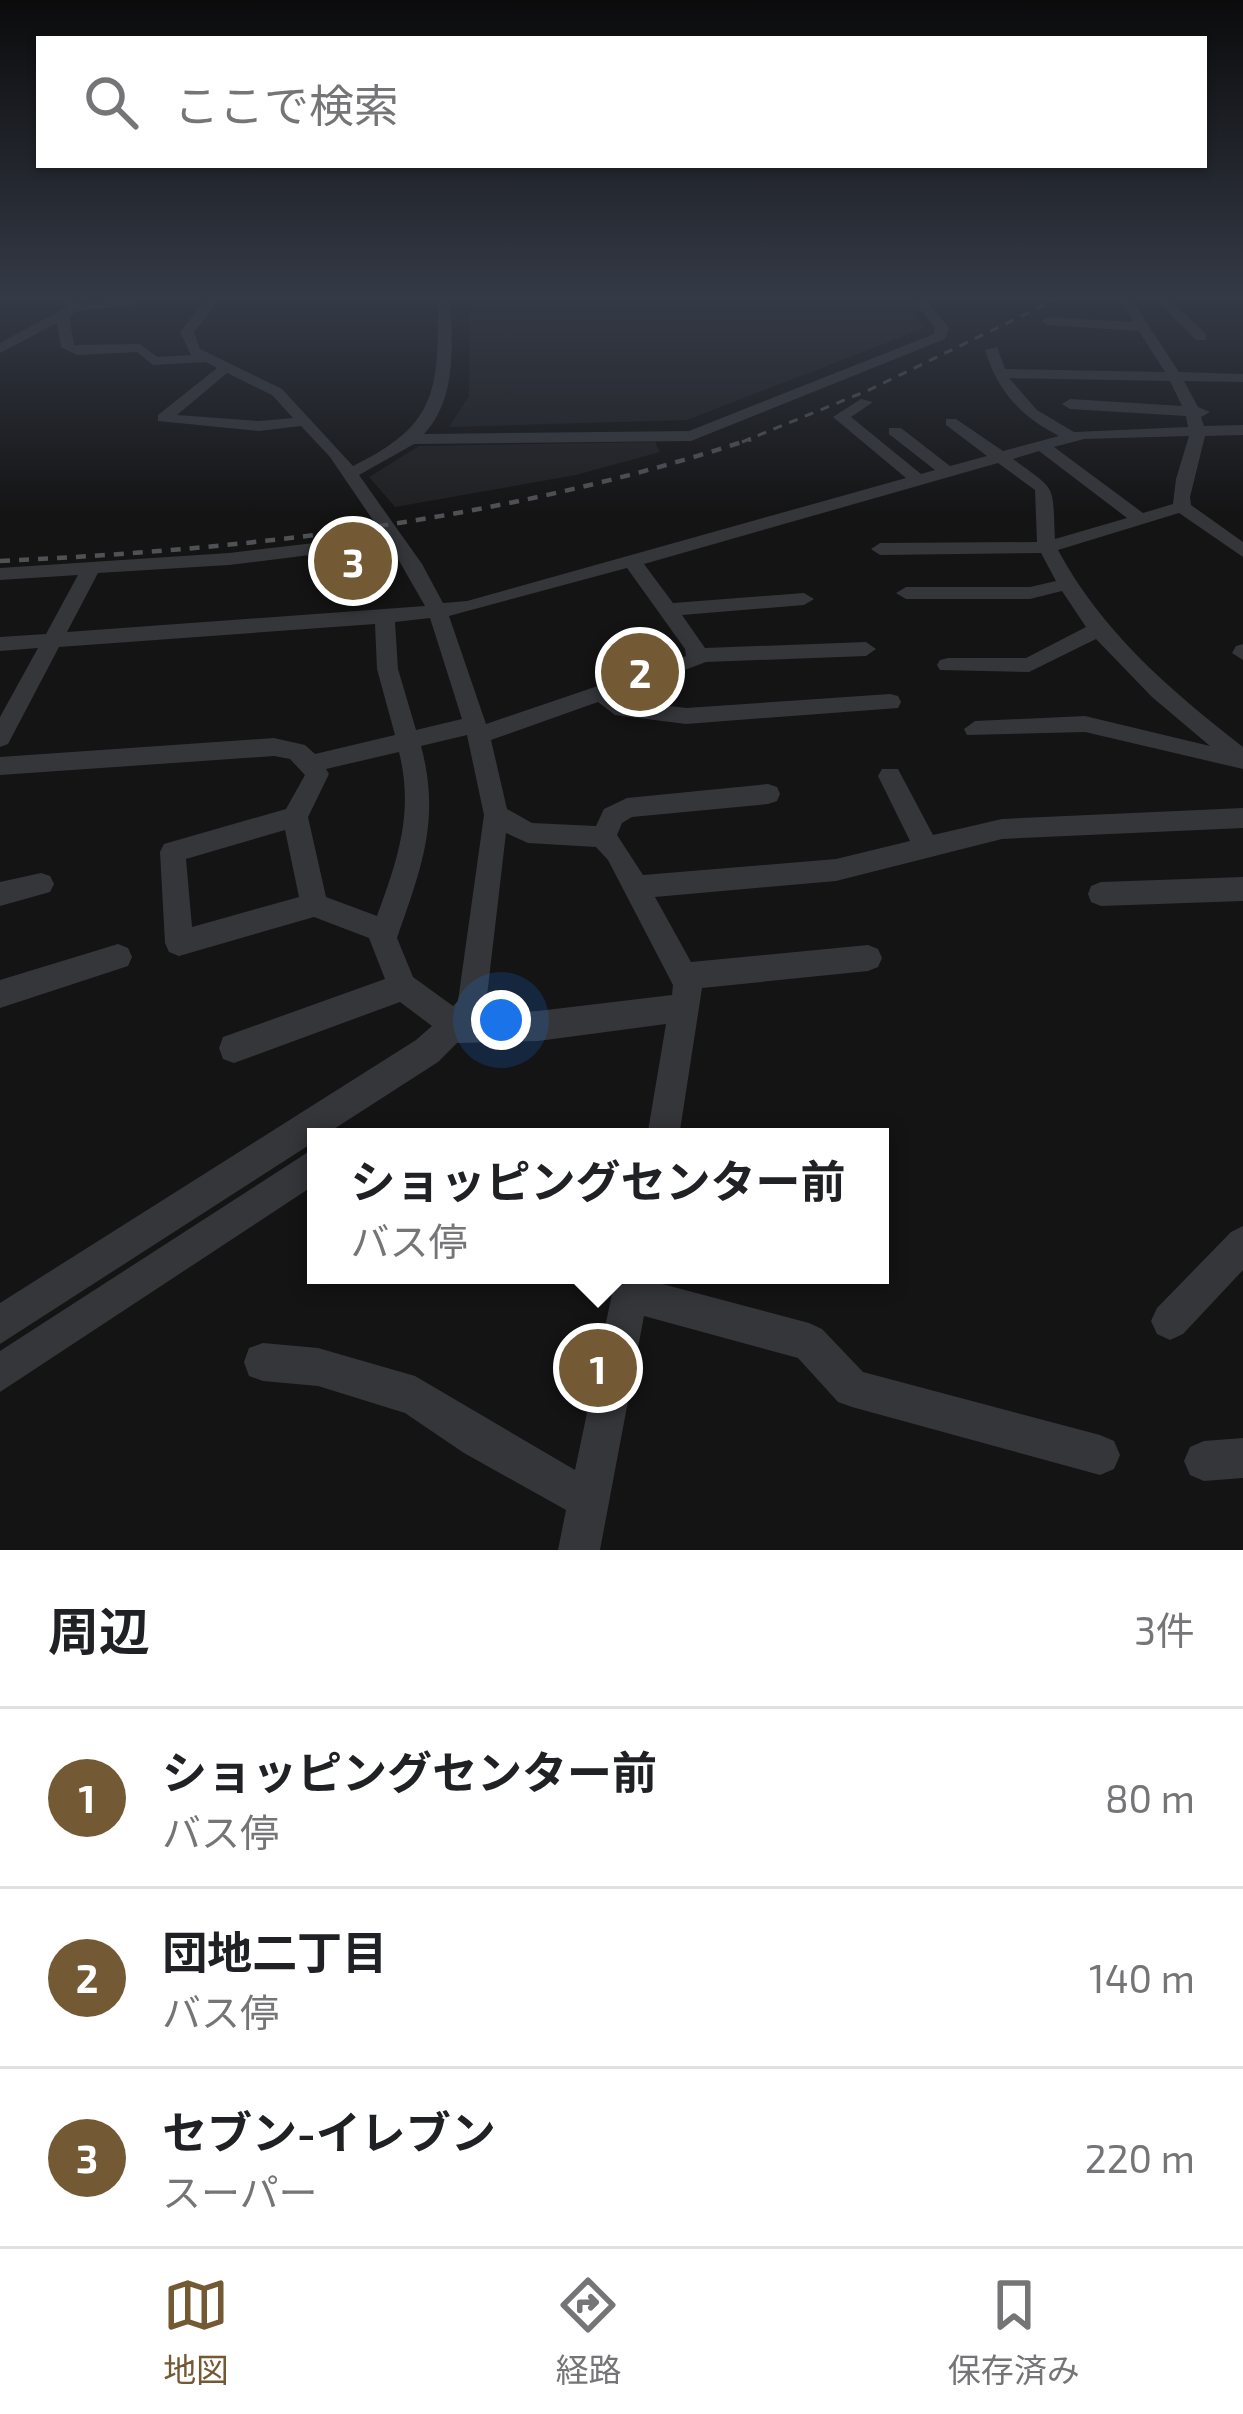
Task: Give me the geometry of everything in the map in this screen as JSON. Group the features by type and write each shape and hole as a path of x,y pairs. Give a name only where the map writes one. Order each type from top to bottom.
{"street":[{"path":"224,368 164,418 259,426 305,421"},
{"path":"0,1325 427,1051 472,1008 496,815 476,730 438,612 351,473 265,383 229,368"},
{"path":"351,473 410,439 444,391 444,368"},
{"path":"410,439 664,437 716,429 862,368"},
{"path":"997,368 1004,387 1035,419 1073,437"},
{"path":"1168,368 1194,408 1198,430 1180,489 1186,511 1243,551"},
{"path":"998,374 1243,378"},
{"path":"866,402 842,417 919,482"},
{"path":"1070,404 1194,408 1243,429"},
{"path":"951,422 1047,494 1047,548 1098,629 1126,664 1243,761"},
{"path":"0,644 438,612 1073,437 1243,429"},
{"path":"895,431 950,473"},
{"path":"1044,447 1141,520"},
{"path":"880,549 1047,548 1186,511 1243,531"},
{"path":"0,574 90,570 394,539"},
{"path":"632,561 698,655"},
{"path":"0,738 90,570"},
{"path":"906,593 1030,593 1069,584"},
{"path":"666,610 804,598"},
{"path":"384,936 420,818 381,648 385,617"},
{"path":"948,665 1029,665 1098,629"},
{"path":"698,655 866,649"},
{"path":"310,764 476,730 692,665 698,655"},
{"path":"604,694 615,707 686,716 890,702"},
{"path":"975,729 1084,724 1243,761"},
{"path":"0,766 274,747 297,751 317,774 295,817 314,905"},
{"path":"890,776 926,847"},
{"path":"603,837 613,816 627,808 768,794"},
{"path":"496,815 528,833 603,837 617,852 685,976 687,1007 665,1128"},
{"path":"295,817 173,852 179,943 314,905 379,929 403,987 435,1007 452,1028"},
{"path":"636,887 836,870 1030,826 1243,818"},
{"path":"0,894 41,884"},
{"path":"1101,894 1243,889"},
{"path":"0,994 118,957"},
{"path":"685,976 868,958"},
{"path":"235,1048 403,987"},
{"path":"452,1028 538,1026 687,1007"},
{"path":"0,1372 307,1170"},
{"path":"1170,1321 1243,1244"},
{"path":"579,1550 632,1284 809,1342 852,1388 1100,1455"},
{"path":"263,1362 318,1366 415,1396 478,1439 589,1500"}],"shaded area":[{"path":"469,368 820,368 687,420 449,427 469,396"},
{"path":"655,442 660,452 576,475 395,507 369,477 419,446"}],"railway":[{"path":"744,441 914,368"},
{"path":"744,441 751,439"},
{"path":"0,561 191,548 380,526 566,491 744,441"}],"place":[{"name":"セブン-イレブン","path":"353,561"},
{"name":"団地二丁目","path":"640,672"},
{"name":"ショッピングセンター前","path":"598,1368"}]}
